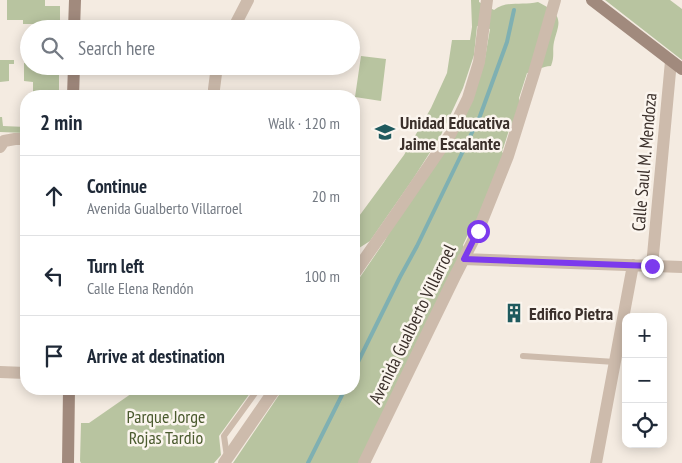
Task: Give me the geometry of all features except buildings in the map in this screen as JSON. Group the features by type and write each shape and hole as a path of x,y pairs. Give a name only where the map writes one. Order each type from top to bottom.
{"main road":[{"path":"74,20 75,0"},
{"path":"592,0 682,69"},
{"path":"73,90 74,75"},
{"path":"68,463 69,395"}],"street":[{"path":"238,20 248,0"},
{"path":"360,257 398,211 450,135 468,98 478,62 488,0"},
{"name":"Avenida Gualberto Villarroel","path":"364,463 478,231 508,156 555,0"},
{"name":"Calle Saul M. Mendoza","path":"652,266 671,61"},
{"path":"214,90 216,75"},
{"path":"0,147 4,141 20,139"},
{"path":"464,259 682,267"},
{"path":"596,463 634,265"},
{"path":"0,372 20,373"},
{"path":"225,461 271,395"}],"lane":[{"path":"523,356 615,362"},
{"path":"225,461 224,436 254,395"}],"green space":[{"path":"7,0 45,0 45,6 60,6 60,20 7,20"},
{"path":"471,0 479,0 479,2 494,10 509,4 538,2 550,9 558,18 551,66 527,73 519,98 520,106 515,125 510,127 502,152 504,154 476,224 472,226 463,245 465,250 361,463 233,463 279,395 360,395 360,277 384,242 484,64 490,29 477,26 474,55 463,88 441,135 370,241 360,247 360,215 404,155 431,108 447,73 452,40 470,40 472,27"},
{"path":"605,0 670,0 682,9 682,60"},
{"path":"361,56 386,59 381,101 360,98 360,90 356,90 358,75 360,75"},
{"path":"0,60 14,60 14,64 9,64 9,81 0,82"},
{"path":"24,75 59,75 59,90 33,90 33,82 24,81"},
{"path":"0,117 2,117 3,126 20,127 20,133 0,132"},
{"name":"Parque Jorge Rojas Tardio","path":"129,395 249,395 219,436 221,455 214,463 81,463 81,423 89,423"}],"waterway":[{"path":"360,358 480,116 507,42 514,10"},
{"path":"308,463 342,395"}],"place":[{"name":"Unidad Educativa Jaime Escalante","path":"385,132"},
{"name":"Edifico Pietra","path":"514,313"}],"route":[{"path":"478,231 464,259 652,266"}]}
